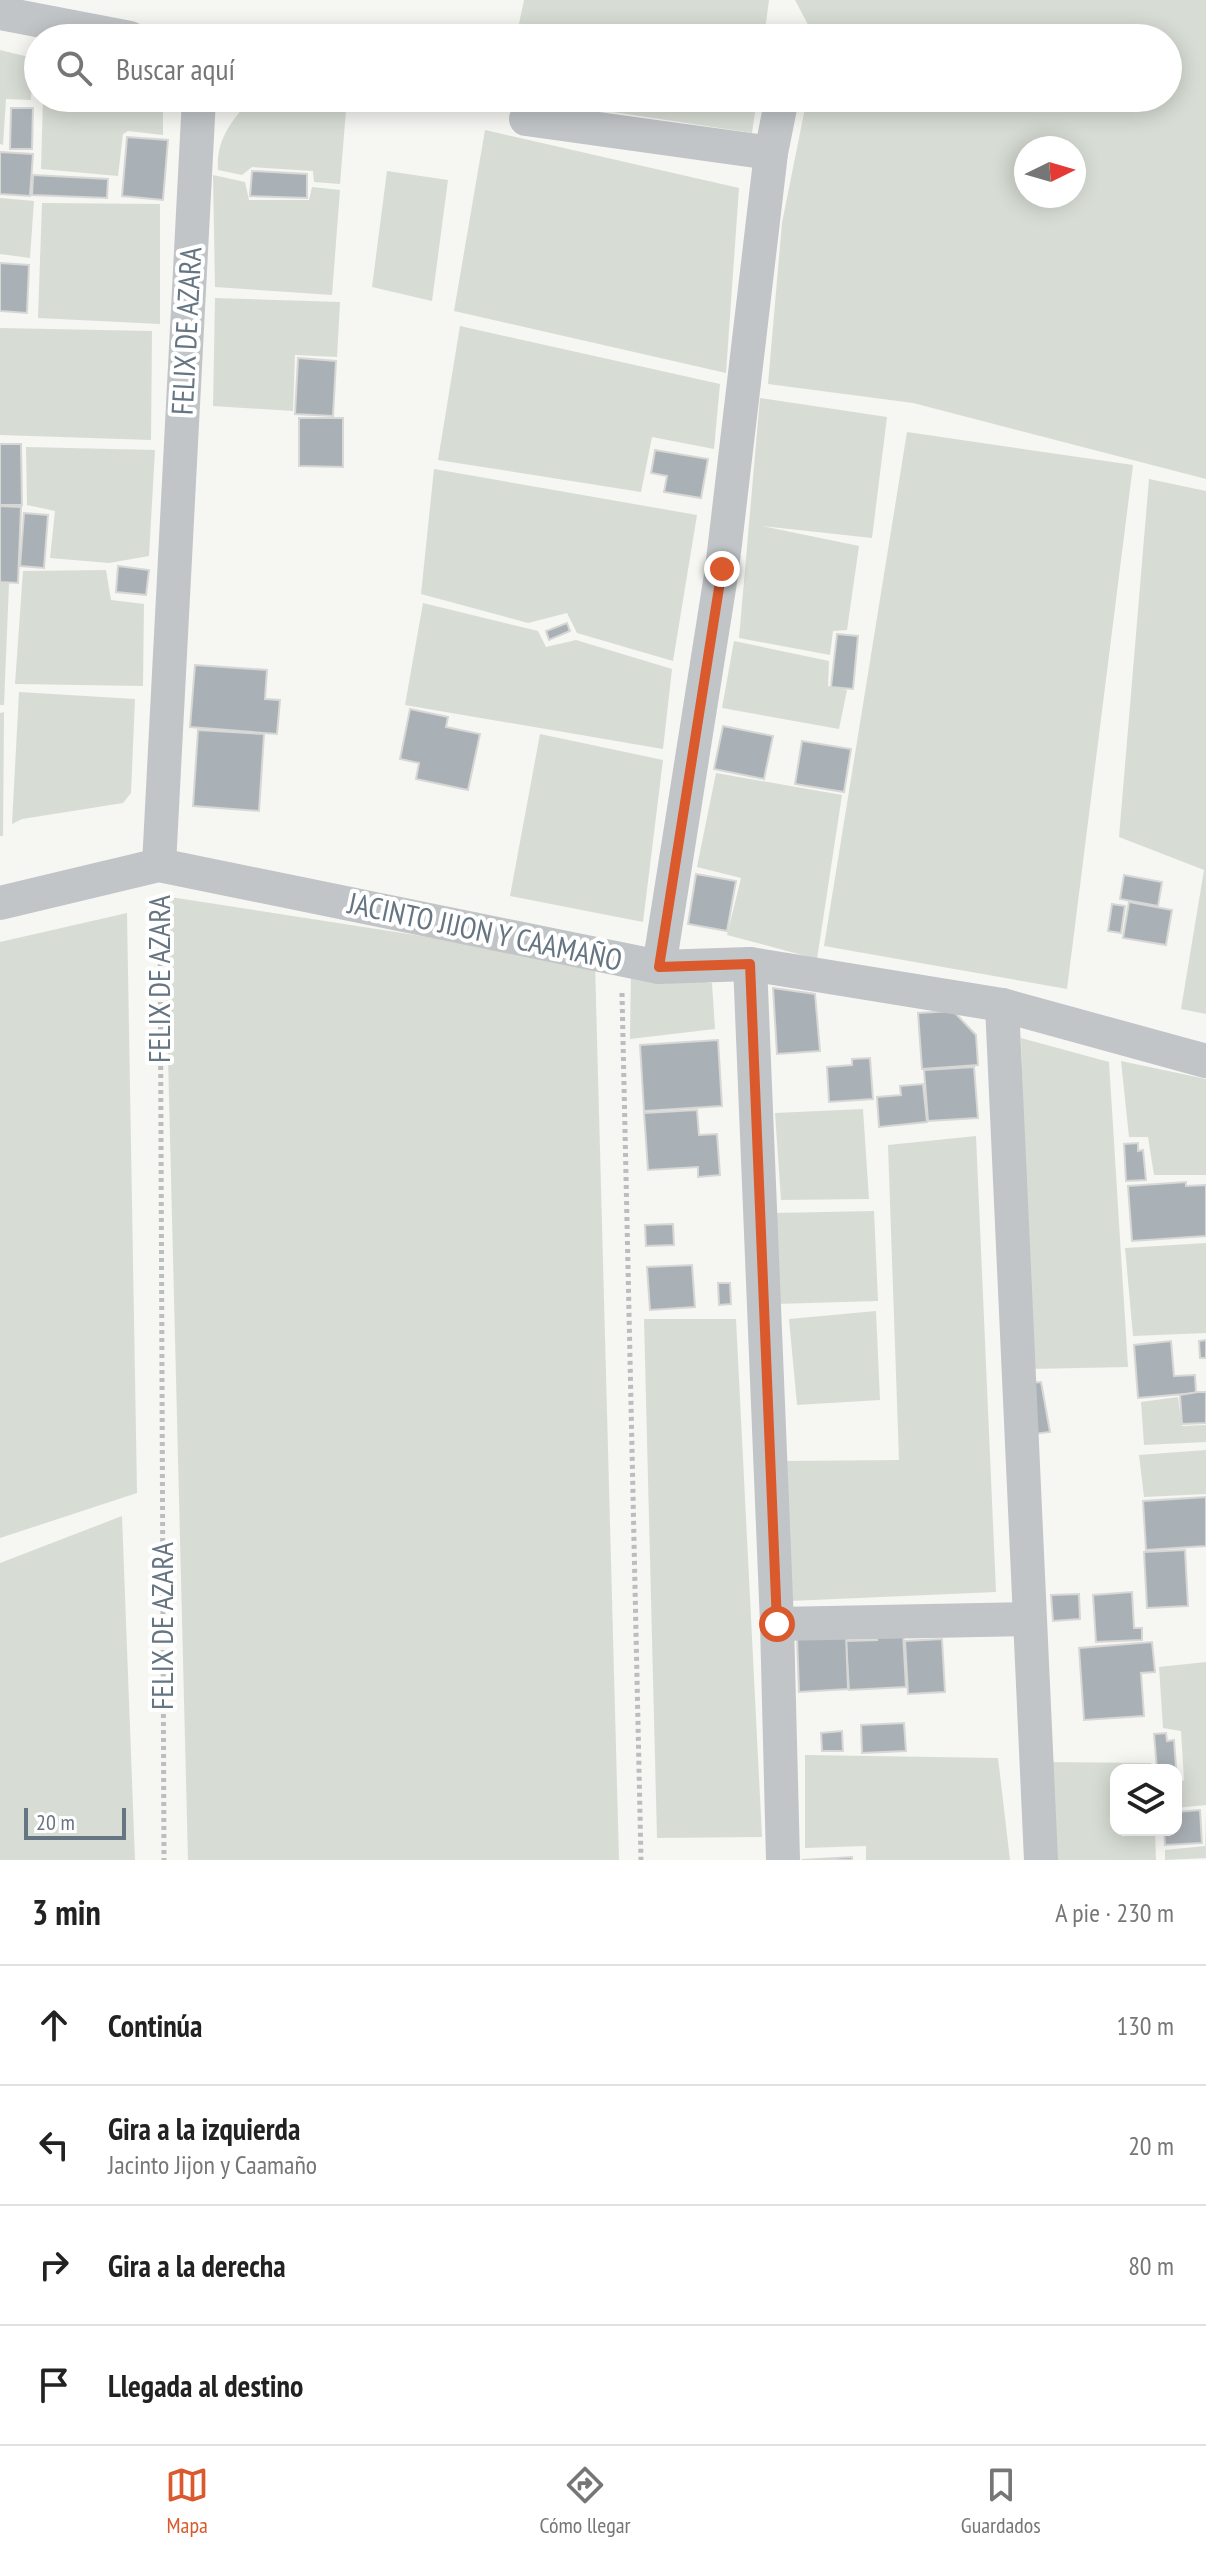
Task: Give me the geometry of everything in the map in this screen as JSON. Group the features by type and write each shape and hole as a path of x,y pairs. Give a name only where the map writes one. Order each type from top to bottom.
{"street":[{"path":"0,13 57,24"},
{"name":"FELIX DE AZARA","path":"159,865 198,112"},
{"path":"659,967 722,569 771,153 779,112"},
{"path":"526,119 771,153"},
{"name":"JACINTO JIJON Y CAAMAÑO","path":"0,903 159,865 659,967 750,964 1002,1005 1206,1061"},
{"path":"750,964 777,1624 783,1860"},
{"path":"1002,1005 1041,1860"},
{"path":"777,1624 1028,1619"}],"path":[{"name":"FELIX DE AZARA","path":"159,865 164,1860"},
{"path":"622,960 641,1860"}],"shaded area":[{"path":"524,0 769,0 766,24 519,24"},
{"path":"795,0 1206,0 1206,479 913,403 768,384 782,223 804,112 1182,112 1182,24 808,24"},
{"path":"0,50 24,56 24,100 6,99 3,145 0,144"},
{"path":"43,112 163,112 163,135 128,131 123,134 118,176 41,169"},
{"path":"240,112 346,112 340,184 314,182 313,171 252,167 242,175 218,170 220,149 232,122"},
{"path":"613,112 755,112 752,133"},
{"path":"485,130 739,188 726,373 454,311"},
{"path":"387,171 448,180 432,301 372,287"},
{"path":"213,175 245,182 249,200 309,200 312,187 340,190 332,295 215,287"},
{"path":"0,198 34,201 30,258 0,254"},
{"path":"42,203 160,204 160,324 38,318"},
{"path":"215,298 340,302 337,357 295,355 293,411 213,406"},
{"path":"460,326 720,384 714,449 652,437 641,492 438,460"},
{"path":"0,328 152,331 151,440 0,435"},
{"path":"760,398 887,417 872,538 762,526 859,546 847,630 833,631 830,655 739,638"},
{"path":"907,432 1133,465 1067,989 824,946"},
{"path":"26,447 155,450 149,556 109,563 50,558 55,511 27,505"},
{"path":"434,469 697,515 673,661 577,633 567,613 528,623 421,594"},
{"path":"1149,479 1206,491 1206,1014 1181,1009 1204,870 1119,837"},
{"path":"106,570 111,600 144,604 143,686 15,684 23,571"},
{"path":"0,583 9,583 4,705 0,705"},
{"path":"423,603 538,631 546,647 576,640 672,669 663,749 405,705"},
{"path":"734,641 829,661 828,686 847,690 839,729 722,708"},
{"path":"19,692 135,699 131,793 123,803 22,819 12,824"},
{"path":"4,712 3,836 0,836 0,713"},
{"path":"540,734 663,760 643,922 510,896"},
{"path":"716,773 842,795 817,959 727,935 741,878 697,867"},
{"path":"164,896 595,963 619,1860 188,1860"},
{"path":"127,913 137,1493 0,1538 0,942"},
{"path":"631,971 712,983 715,1029 630,1039"},
{"path":"1021,1038 1109,1062 1128,1367 1030,1369"},
{"path":"1121,1061 1206,1079 1206,1175 1154,1175 1148,1137 1129,1137"},
{"path":"863,1109 869,1199 781,1200 775,1113"},
{"path":"976,1136 996,1592 790,1601 785,1461 899,1460 888,1145"},
{"path":"874,1211 878,1301 775,1304 774,1213"},
{"path":"1206,1243 1206,1333 1133,1336 1125,1248"},
{"path":"876,1311 880,1400 797,1405 789,1319"},
{"path":"644,1319 736,1319 762,1837 657,1838"},
{"path":"1178,1397 1182,1426 1206,1425 1206,1442 1144,1445 1141,1402"},
{"path":"1206,1450 1206,1494 1144,1497 1139,1455"},
{"path":"122,1516 135,1860 0,1860 0,1563"},
{"path":"1206,1662 1206,1805 1182,1807 1181,1731 1163,1728 1159,1667"},
{"path":"805,1755 998,1758 1010,1860 866,1860 866,1846 805,1848"},
{"path":"1044,1762 1151,1763 1110,1764 1110,1836 1155,1836 1156,1860 1052,1860"},
{"path":"1205,1810 1206,1858 1165,1860 1165,1850 1205,1846"}],"building":[{"path":"11,108 33,112 32,149 10,149"},
{"path":"127,137 168,140 163,200 122,196"},
{"path":"0,152 33,154 30,196 0,194"},
{"path":"252,171 307,174 307,198 250,196"},
{"path":"33,175 108,179 107,198 32,195"},
{"path":"0,263 29,265 27,313 0,311"},
{"path":"298,358 336,361 333,416 295,414"},
{"path":"299,418 343,418 343,467 299,466"},
{"path":"0,444 21,444 22,505 0,505"},
{"path":"655,450 708,459 701,498 664,492 667,476 651,473"},
{"path":"0,506 21,507 18,583 0,582"},
{"path":"24,513 48,515 44,568 20,566"},
{"path":"118,566 149,570 146,595 116,592"},
{"path":"567,623 570,631 549,640 546,631"},
{"path":"837,634 858,636 853,689 831,687"},
{"path":"195,665 267,670 265,699 280,700 277,734 190,727"},
{"path":"410,709 448,717 446,727 480,734 468,790 416,779 419,763 400,759"},
{"path":"723,726 773,736 764,779 714,769"},
{"path":"198,730 264,734 259,811 193,806"},
{"path":"802,741 851,749 844,792 795,784"},
{"path":"696,874 736,881 727,931 688,924"},
{"path":"1124,875 1162,882 1158,906 1120,899"},
{"path":"1129,902 1172,910 1166,945 1123,938"},
{"path":"1112,904 1125,906 1121,933 1108,931"},
{"path":"773,988 815,994 820,1051 777,1054"},
{"path":"953,1011 976,1035 978,1065 922,1069 918,1013"},
{"path":"718,1040 722,1106 644,1111 640,1045"},
{"path":"870,1058 873,1099 829,1102 827,1067 852,1065 852,1059"},
{"path":"974,1067 978,1118 928,1121 924,1070"},
{"path":"923,1084 927,1122 879,1127 877,1097 901,1095 900,1086"},
{"path":"697,1110 699,1135 717,1134 720,1175 698,1177 698,1167 648,1170 644,1113"},
{"path":"1138,1143 1138,1151 1143,1150 1146,1180 1126,1181 1124,1144"},
{"path":"1186,1182 1186,1186 1206,1185 1206,1236 1132,1241 1128,1186"},
{"path":"673,1224 674,1245 646,1246 645,1225"},
{"path":"692,1265 695,1307 650,1310 647,1267"},
{"path":"718,1283 730,1283 731,1304 719,1305"},
{"path":"1206,1340 1206,1358 1200,1358 1199,1341"},
{"path":"1171,1341 1174,1376 1195,1375 1196,1393 1138,1398 1134,1345"},
{"path":"1041,1382 1050,1432 1033,1434 1028,1383"},
{"path":"1206,1392 1206,1423 1182,1424 1180,1395"},
{"path":"1206,1497 1206,1546 1146,1550 1143,1501"},
{"path":"1185,1550 1188,1606 1147,1608 1144,1552"},
{"path":"1132,1592 1134,1628 1142,1628 1142,1640 1096,1642 1093,1595"},
{"path":"1079,1594 1080,1619 1053,1621 1051,1595"},
{"path":"903,1632 906,1687 849,1690 846,1641 877,1640 876,1634"},
{"path":"846,1634 848,1689 799,1692 797,1637"},
{"path":"942,1639 945,1692 908,1694 905,1641"},
{"path":"1152,1642 1155,1672 1141,1673 1144,1716 1084,1720 1079,1648"},
{"path":"904,1723 906,1751 862,1753 861,1725"},
{"path":"842,1731 843,1751 822,1751 821,1733"},
{"path":"1166,1733 1167,1741 1174,1740 1176,1764 1156,1764 1154,1734"},
{"path":"1200,1810 1202,1843 1165,1845 1164,1836 1182,1836 1182,1812"},
{"path":"852,1857 852,1860 802,1860"}],"route":[{"path":"722,569 659,967 750,964 777,1624"}]}
